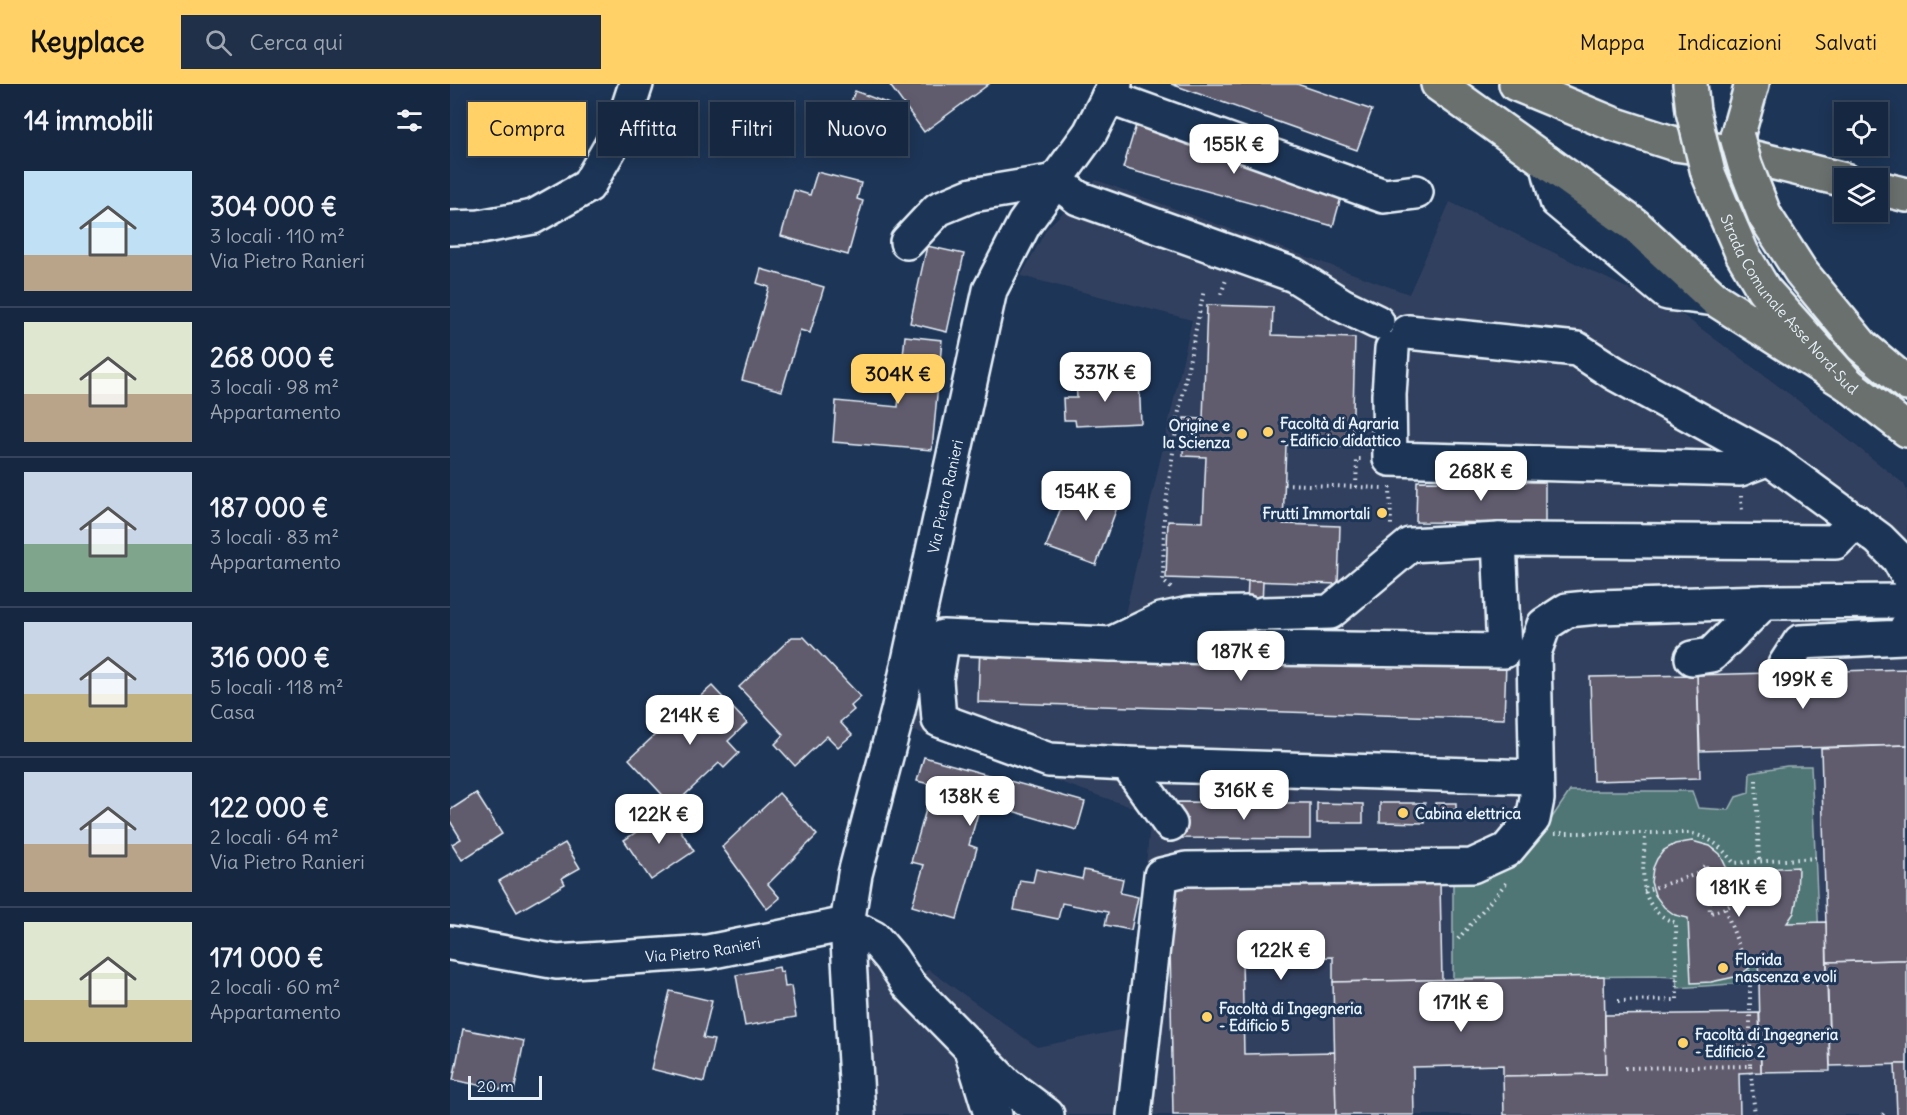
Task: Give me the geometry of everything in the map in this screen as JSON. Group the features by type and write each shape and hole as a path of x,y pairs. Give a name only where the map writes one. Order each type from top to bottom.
{"main road":[{"path":"1438,84 1635,226 1715,299 1848,384"},
{"path":"1516,84 1613,124 1674,144 1733,145"},
{"path":"1559,84 1733,145 1834,177"},
{"name":"Strada Comunale Asse Nord-Sud","path":"1730,84 1733,145 1745,165 1765,216 1801,272 1862,346 1907,384"},
{"path":"1733,145 1752,84"},
{"name":"Strada Comunale Asse Nord-Sud","path":"1692,98 1708,173 1742,253 1764,290 1848,384 1907,430"},
{"path":"1888,190 1907,195"}],"street":[{"path":"450,228 480,227 532,217 588,186 622,126 636,84"},
{"name":"Via Pietro Ranieri","path":"858,1115 847,924 855,874 898,711 990,290 1024,224 1063,187 1112,91 1384,196 1416,192"},
{"path":"907,242 938,209 972,195 1063,187 1296,271 1342,305 1393,335 1576,349 1754,464 1856,521 1880,539 1898,558 1907,573"},
{"path":"1393,335 1389,395 1390,459 1754,464"},
{"path":"1111,644 1161,620 1189,614 1330,612 1410,545 1499,540 1835,542 1856,521"},
{"path":"1856,521 1890,532 1907,548"},
{"path":"1499,540 1504,651 1515,672 1525,682 1524,707 1516,716"},
{"path":"1134,1115 1161,875 1186,868 1472,866 1507,850 1533,819 1537,799 1534,653 1544,625 1567,610 1764,602 1907,601"},
{"path":"1692,657 1711,655 1764,602"},
{"path":"1785,665 1800,642 1903,637 1907,627"},
{"path":"939,720 936,680 944,637 1253,648 1504,651"},
{"path":"898,711 917,713 939,720 1049,760 1536,777"},
{"path":"1127,764 1170,824"},
{"path":"847,924 874,938 909,985 1035,1112"},
{"name":"Via Pietro Ranieri","path":"450,943 557,962 708,952 847,924"},
{"path":"891,958 920,976 1017,1075 1035,1112"},
{"path":"970,1048 989,1108 995,1115"}],"path":[{"path":"1221,294 1226,278"},
{"path":"1175,592 1163,581 1164,518 1178,416 1204,290"},
{"path":"1356,487 1357,459"},
{"path":"1751,513 1741,512 1754,464"},
{"path":"1284,484 1390,488"},
{"path":"1756,780 1759,861"},
{"path":"1549,833 1645,835 1689,833 1707,837 1722,848 1734,863 1818,858"},
{"path":"1618,1000 1677,1000 1676,923 1664,919 1651,906 1644,891 1645,835"},
{"path":"1644,891 1700,873 1701,868 1707,865 1710,914 1738,901 1746,888 1748,870 1708,873"},
{"path":"1458,939 1511,877"},
{"path":"1725,909 1750,975 1750,1066 1755,1115"},
{"path":"1750,975 1817,973"},
{"path":"1625,1068 1750,1066"}],"shaded area":[{"path":"1096,180 1409,294 1450,202 1684,316 1816,414 1904,484 1907,491 1907,1115 867,1115 859,946 899,993 928,969 1037,1047 1130,1028 1151,814 912,730 935,629 1123,623 1192,320 1021,276 1047,228"}],"green space":[{"path":"1787,766 1811,766 1821,981 1759,982 1677,988 1676,977 1655,976 1453,978 1453,873 1524,852 1537,840 1570,791 1692,791 1698,808 1729,810 1736,797 1749,793 1750,772"}],"building":[{"path":"889,84 989,84 924,132 908,110 908,102 902,102"},
{"path":"1171,84 1297,84 1372,110 1357,150"},
{"path":"855,91 884,102 851,102"},
{"path":"1136,125 1345,183 1333,226 1123,168"},
{"path":"817,172 861,183 857,199 863,201 848,255 781,236 794,190 810,195"},
{"path":"927,246 964,254 947,332 910,323"},
{"path":"761,269 824,287 810,333 800,330 782,391 742,380 769,287 757,283"},
{"name":"Facoltà di Agraria - Edificio didattico","path":"1207,305 1273,307 1272,335 1355,338 1352,447 1286,445 1283,524 1340,526 1338,584 1166,578 1168,521 1203,522 1206,457 1183,456 1184,418 1203,419"},
{"path":"905,336 942,340 932,450 833,442 836,401 898,407"},
{"path":"1139,379 1141,423 1076,426 1075,420 1064,420 1063,398 1077,398 1076,381"},
{"path":"1083,477 1123,491 1096,565 1046,547 1062,505 1071,508"},
{"path":"1417,481 1545,482 1545,523 1416,522"},
{"path":"1248,581 1263,581 1260,654 1245,653"},
{"path":"792,637 804,637 861,697 851,706 854,710 840,722 852,735 838,747 827,736 795,766 775,744 784,735 739,687"},
{"path":"980,645 1506,663 1504,719 978,702"},
{"path":"1907,669 1907,745 1700,751 1697,675"},
{"path":"1697,675 1700,778 1593,781 1590,677"},
{"path":"712,686 747,723 728,741 739,753 724,768 719,763 673,806 629,759 695,698 696,700"},
{"path":"1907,745 1907,960 1827,962 1821,748"},
{"path":"924,757 1085,802 1077,830 981,802 969,845 977,848 957,919 912,906 924,865 911,862 933,785 917,781"},
{"path":"476,793 502,834 462,860 452,844 461,839 450,821 450,810"},
{"path":"779,793 817,835 768,884 780,898 767,909 722,847"},
{"path":"1177,802 1310,803 1310,839 1177,838"},
{"path":"1317,803 1363,804 1363,823 1317,823"},
{"name":"Cabina elettrica","path":"1380,803 1425,803 1425,823 1380,822"},
{"path":"1435,803 1456,803 1456,810 1435,810"},
{"path":"668,811 694,851 651,880 624,840"},
{"path":"1692,841 1710,846 1720,854 1728,871 1798,867 1797,898 1794,913 1787,923 1826,922 1827,981 1759,982 1758,961 1739,976 1711,982 1691,983 1688,918 1675,915 1664,907 1655,895 1651,882 1653,868 1664,850 1675,844"},
{"path":"565,843 580,868 562,878 565,884 517,912 499,881"},
{"path":"1036,869 1082,879 1084,870 1123,879 1120,893 1138,897 1131,930 1105,925 1108,912 1062,903 1058,919 1014,910 1020,880 1033,882"},
{"name":"Facoltà di Ingegneria - Edificio 5","path":"1440,883 1442,980 1333,982 1333,957 1242,959 1244,1054 1335,1052 1336,1115 1173,1115 1169,887"},
{"path":"1907,960 1907,1064 1830,1066 1827,962"},
{"path":"779,967 780,972 783,971 785,987 791,986 796,1017 745,1026 736,975"},
{"path":"1604,976 1606,1074 1503,1076 1503,1065 1413,1067 1414,1115 1336,1115 1333,982"},
{"path":"1827,981 1830,1071 1761,1072 1759,982"},
{"path":"670,991 712,1001 703,1038 714,1040 704,1082 651,1069"},
{"name":"Facoltà di Ingegneria - Edificio 2","path":"1759,1013 1761,1072 1739,1073 1740,1115 1504,1115 1503,1076 1606,1074 1605,1015"},
{"path":"463,1029 524,1041 514,1092 453,1080"},
{"path":"1895,1064 1907,1064 1907,1115 1897,1115"}],"place":[{"name":"Facoltà di Agraria - Edificio didattico","path":"1268,432"},
{"name":"Origine e la Scienza","path":"1242,434"},
{"name":"Frutti Immortali","path":"1382,513"},
{"name":"Cabina elettrica","path":"1403,813"},
{"name":"Florida nascenza e voli","path":"1723,968"},
{"name":"Facoltà di Ingegneria - Edificio 5","path":"1207,1017"},
{"name":"Facoltà di Ingegneria - Edificio 2","path":"1683,1043"}]}
